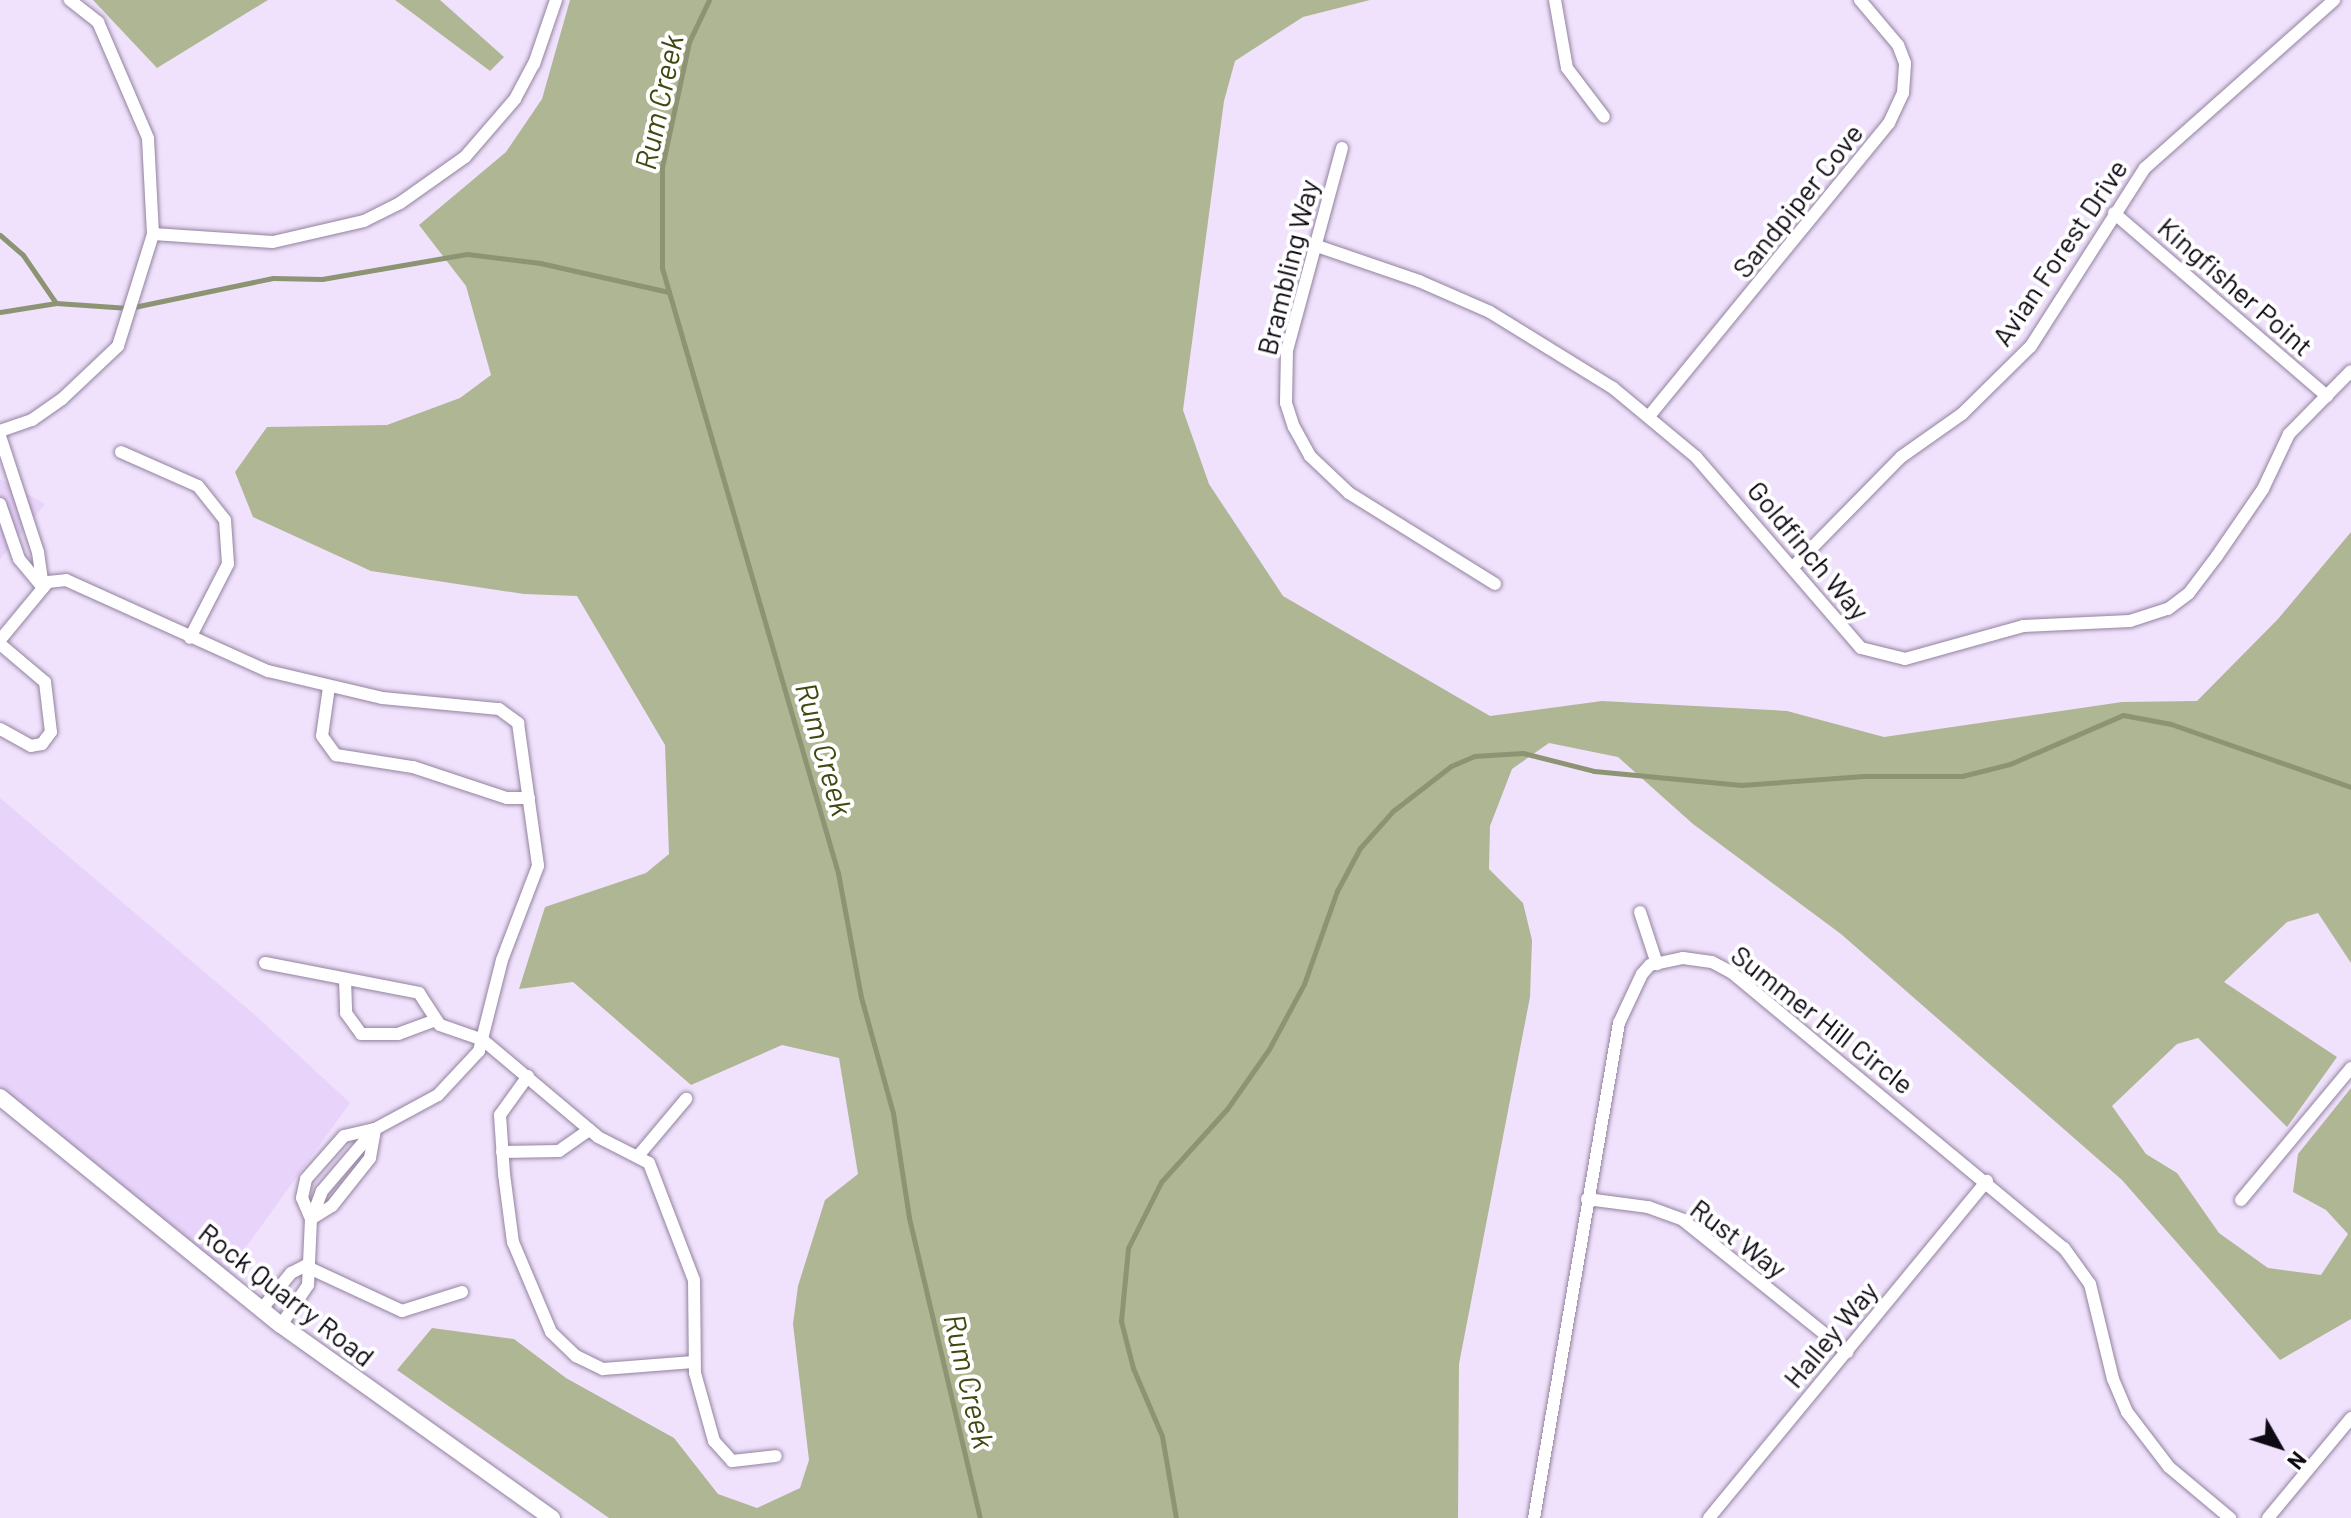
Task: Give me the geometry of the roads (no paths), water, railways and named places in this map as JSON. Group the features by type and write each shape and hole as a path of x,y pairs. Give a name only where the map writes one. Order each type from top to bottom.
{"street":[{"path":"43,588 38,552 0,434 32,420 62,399 118,346 153,234 148,138 98,22 70,0"},
{"path":"153,234 273,242 364,221 400,203 465,157 515,99 534,64 556,0"},
{"path":"1555,0 1567,68 1604,117"},
{"name":"Sandpiper Cove","path":"1650,415 1889,123 1903,93 1905,63 1898,45 1860,0"},
{"name":"Avian Forest Drive","path":"1793,567 1901,457 1962,414 2031,346 2145,168 2334,0"},
{"name":"Brambling Way","path":"1342,148 1287,350 1286,403 1294,427 1310,456 1349,493 1495,584"},
{"name":"Kingfisher Point","path":"2114,213 2327,396"},
{"name":"Goldfinch Way","path":"1317,246 1419,281 1490,312 1650,415 1718,479 1793,567 1835,623 1861,648 1905,659 2023,626 2143,617 2168,609 2189,593 2263,489 2289,434 2351,371"},
{"path":"121,452 198,486 225,520 228,564 190,638"},
{"path":"0,504 19,559 43,588"},
{"path":"0,729 31,746 47,740 51,732 45,682 0,642 51,580 66,580 238,661 329,687 510,713 519,729 538,866 509,939 483,1040 475,1057 438,1095 375,1129 344,1136 306,1179 302,1198 311,1219 305,1266 308,1285 281,1325"},
{"path":"329,687 322,736 336,755 422,770 507,798 529,798"},
{"path":"1534,1518 1619,1023 1642,974 1657,964 1640,912"},
{"name":"Summer Hill Circle","path":"1657,964 1694,958 1731,972 1987,1181 2064,1248 2090,1284 2113,1379 2146,1442 2230,1518"},
{"path":"265,963 419,993 436,1020 483,1040 589,1130 638,1156 655,1174 694,1280 694,1362 706,1421 722,1455 737,1462 776,1456"},
{"path":"345,979 346,1013 366,1037 398,1034 436,1020"},
{"path":"2241,1200 2351,1068"},
{"path":"528,1076 501,1109 502,1152 513,1242 557,1340 603,1369 694,1362"},
{"name":"Rock Quarry Road","path":"0,1097 261,1310 552,1518"},
{"path":"638,1156 686,1099"},
{"path":"311,1219 332,1206 370,1158 375,1129"},
{"path":"502,1152 559,1151 589,1130"},
{"name":"Halley Way","path":"1709,1518 1987,1181"},
{"name":"Rust Way","path":"1587,1199 1648,1207 1683,1220 1847,1352"},
{"path":"261,1310 291,1273 305,1266"},
{"path":"305,1266 402,1311 462,1292"},
{"path":"2268,1518 2351,1418"}],"waterway":[{"name":"Rum Creek","path":"709,0 689,42 662,167 662,268 838,873 861,997 893,1113 909,1218 980,1518"},
{"path":"0,235 23,255 56,303"},
{"path":"0,312 56,303 129,308 273,278 322,279 467,254 540,263 669,292"},
{"path":"1176,1518 1162,1436 1133,1368 1121,1321 1128,1248 1161,1182 1227,1109 1269,1049 1304,984 1337,891 1360,848 1393,811 1451,766 1474,756 1523,753 1594,771 1741,785 1864,776 1962,776 2010,764 2123,715 2171,724 2351,787"}]}
